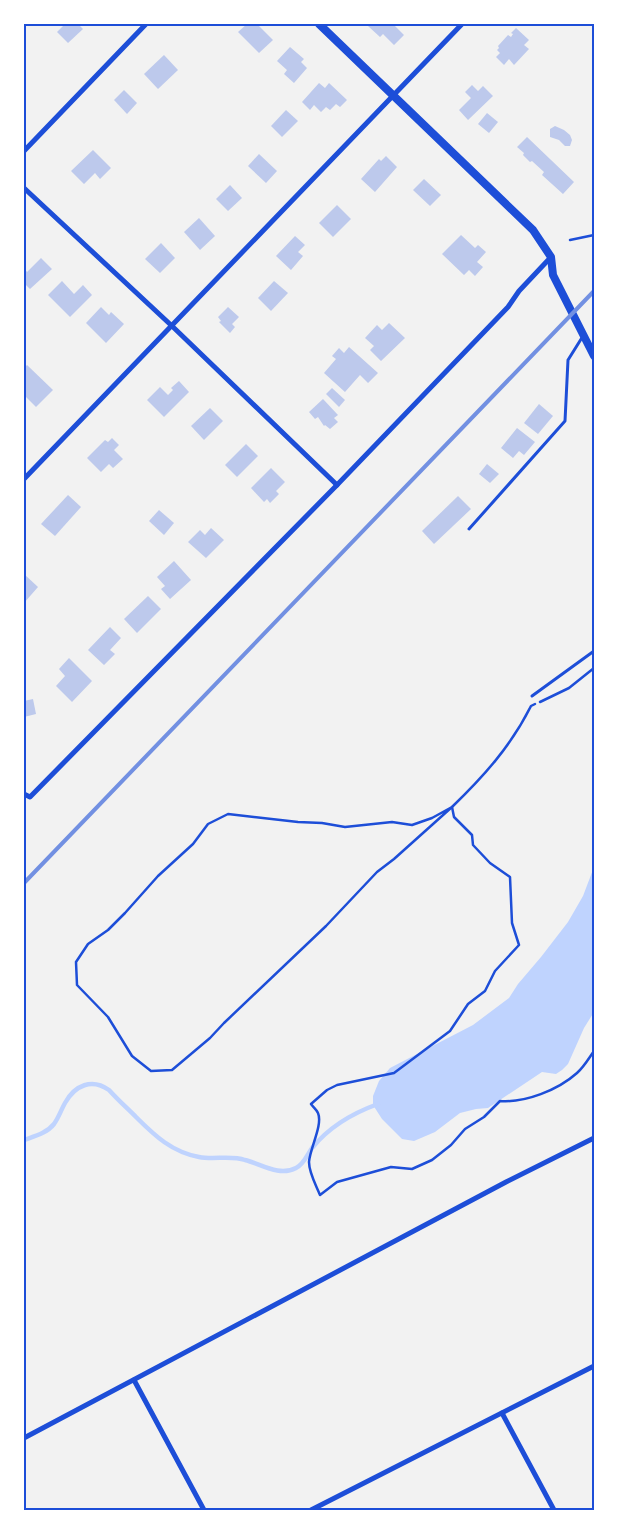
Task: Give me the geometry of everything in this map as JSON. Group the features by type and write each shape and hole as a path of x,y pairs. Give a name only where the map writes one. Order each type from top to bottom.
{"street":[{"path":"24,152 146,24"},
{"path":"319,24 533,230 552,257 553,276 594,356"},
{"path":"24,479 462,24"},
{"path":"24,188 172,326 337,485"},
{"path":"27,796 337,485 508,307 519,291 552,257"},
{"path":"24,1438 35,1430 134,1380 506,1182 594,1138"},
{"path":"311,1510 594,1366"},
{"path":"134,1380 204,1510"},
{"path":"502,1413 554,1510"}],"lane":[{"path":"469,528 565,421 568,360 583,336"},
{"path":"532,696 594,651"}],"path":[{"path":"570,240 594,235"},
{"path":"452,807 432,818 412,825 392,822 345,827 228,814 208,824 193,844 158,876 108,930 88,944 76,962 77,985 108,1017 132,1056 151,1072 172,1070 210,1038 273,978 326,926 376,872 394,859 452,807 486,772 515,737 531,706 570,688 594,668"},
{"path":"452,807 454,817 472,836 473,845 490,863 510,877 512,923 520,945 495,971 486,991 468,1004 450,1031 394,1072 337,1085 311,1104 318,1112 320,1122 309,1163 311,1174 320,1195 337,1182 391,1167 412,1169 432,1160 465,1129 484,1117 500,1101 513,1102 559,1085 578,1072 594,1051"}],"water":[{"path":"594,867 594,1012 584,1028 568,1064 556,1074 542,1072 488,1108 460,1113 435,1132 414,1141 402,1139 382,1119 373,1105 373,1096 379,1081 390,1068 473,1025 509,998 568,922 583,896"}],"building":[{"path":"65,24 78,24 83,29 68,43 57,32"},
{"path":"247,24 257,24 273,40 259,53 238,32"},
{"path":"370,24 393,24 404,35 394,45 383,34 380,37 368,26"},
{"path":"516,28 529,40 524,45 529,49 514,65 509,59 504,65 496,57 500,53 497,50 498,46 508,35 511,37 513,34 511,33"},
{"path":"290,47 304,59 301,62 307,68 294,83 284,74 287,70 277,61"},
{"path":"164,55 178,70 158,89 144,74"},
{"path":"319,83 325,88 329,83 347,100 340,107 336,104 330,110 326,107 321,112 314,105 310,110 302,102"},
{"path":"472,85 478,91 483,86 493,96 468,120 459,110 471,98 465,92"},
{"path":"124,90 137,103 127,114 114,100"},
{"path":"286,110 298,121 282,137 271,126"},
{"path":"487,113 498,122 489,133 478,124"},
{"path":"555,126 570,135 572,140 570,146 565,146 559,140 550,137 550,129"},
{"path":"527,137 574,182 563,194 542,175 544,172 532,161 530,162 517,147"},
{"path":"93,150 111,168 100,179 95,173 84,184 71,171"},
{"path":"259,154 277,171 266,183 248,166"},
{"path":"386,156 397,167 375,192 361,179 379,159 381,161"},
{"path":"424,179 441,195 430,206 413,190"},
{"path":"230,185 242,198 228,211 216,199"},
{"path":"337,205 351,219 333,237 319,223"},
{"path":"199,218 215,236 200,250 184,232"},
{"path":"461,235 475,248 478,245 486,252 477,262 483,267 475,276 469,270 464,275 442,254"},
{"path":"295,236 305,245 298,252 303,256 291,270 276,256"},
{"path":"161,243 175,258 160,273 145,259"},
{"path":"41,258 52,269 30,289 24,283 24,268 27,272"},
{"path":"62,281 74,294 83,285 92,295 70,317 48,295"},
{"path":"274,281 288,293 271,311 258,298"},
{"path":"101,307 109,315 111,312 124,324 106,343 86,323"},
{"path":"228,307 239,317 232,324 235,327 230,333 219,322 221,321 218,317"},
{"path":"389,323 405,338 381,361 370,350 374,346 365,338 377,325 382,330"},
{"path":"349,347 378,373 368,383 360,375 345,392 324,373 336,359 332,356 339,348 344,353"},
{"path":"27,365 53,390 36,407 24,395 24,368"},
{"path":"179,381 189,392 164,417 147,400 160,387 168,395 173,390 171,388"},
{"path":"332,388 345,400 339,407 326,394"},
{"path":"323,399 338,415 334,418 338,422 330,429 324,426 318,417 315,419 309,412"},
{"path":"539,404 553,416 538,434 524,423"},
{"path":"210,408 223,421 204,440 191,426"},
{"path":"517,428 535,442 524,455 519,451 513,458 501,448"},
{"path":"112,438 119,445 114,450 123,459 113,468 109,464 101,472 87,458 105,440 108,442"},
{"path":"246,444 258,456 237,477 225,465"},
{"path":"487,464 499,474 490,483 479,474"},
{"path":"271,468 285,482 276,491 279,494 270,503 267,499 264,502 251,488"},
{"path":"68,495 81,507 55,536 41,524"},
{"path":"458,496 471,509 434,544 422,531"},
{"path":"159,510 174,523 164,535 149,521"},
{"path":"211,528 224,540 206,558 188,542 200,530 205,535"},
{"path":"174,561 191,580 170,599 161,589 165,586 157,577"},
{"path":"24,574 38,587 24,603"},
{"path":"148,596 161,609 137,633 124,619"},
{"path":"110,627 121,638 110,650 115,654 104,665 88,650"},
{"path":"69,658 92,681 72,702 56,686 65,676 59,669"},
{"path":"33,699 36,714 24,717 24,701"}],"waterway":[{"path":"24,1140 48,1130 54,1124 69,1097 79,1088 84,1085 96,1084 109,1090 157,1137 180,1151 205,1158 240,1159 270,1169 283,1171 299,1166 319,1140 334,1127 351,1116 378,1104"}],"railway":[{"path":"24,883 594,291"}]}
